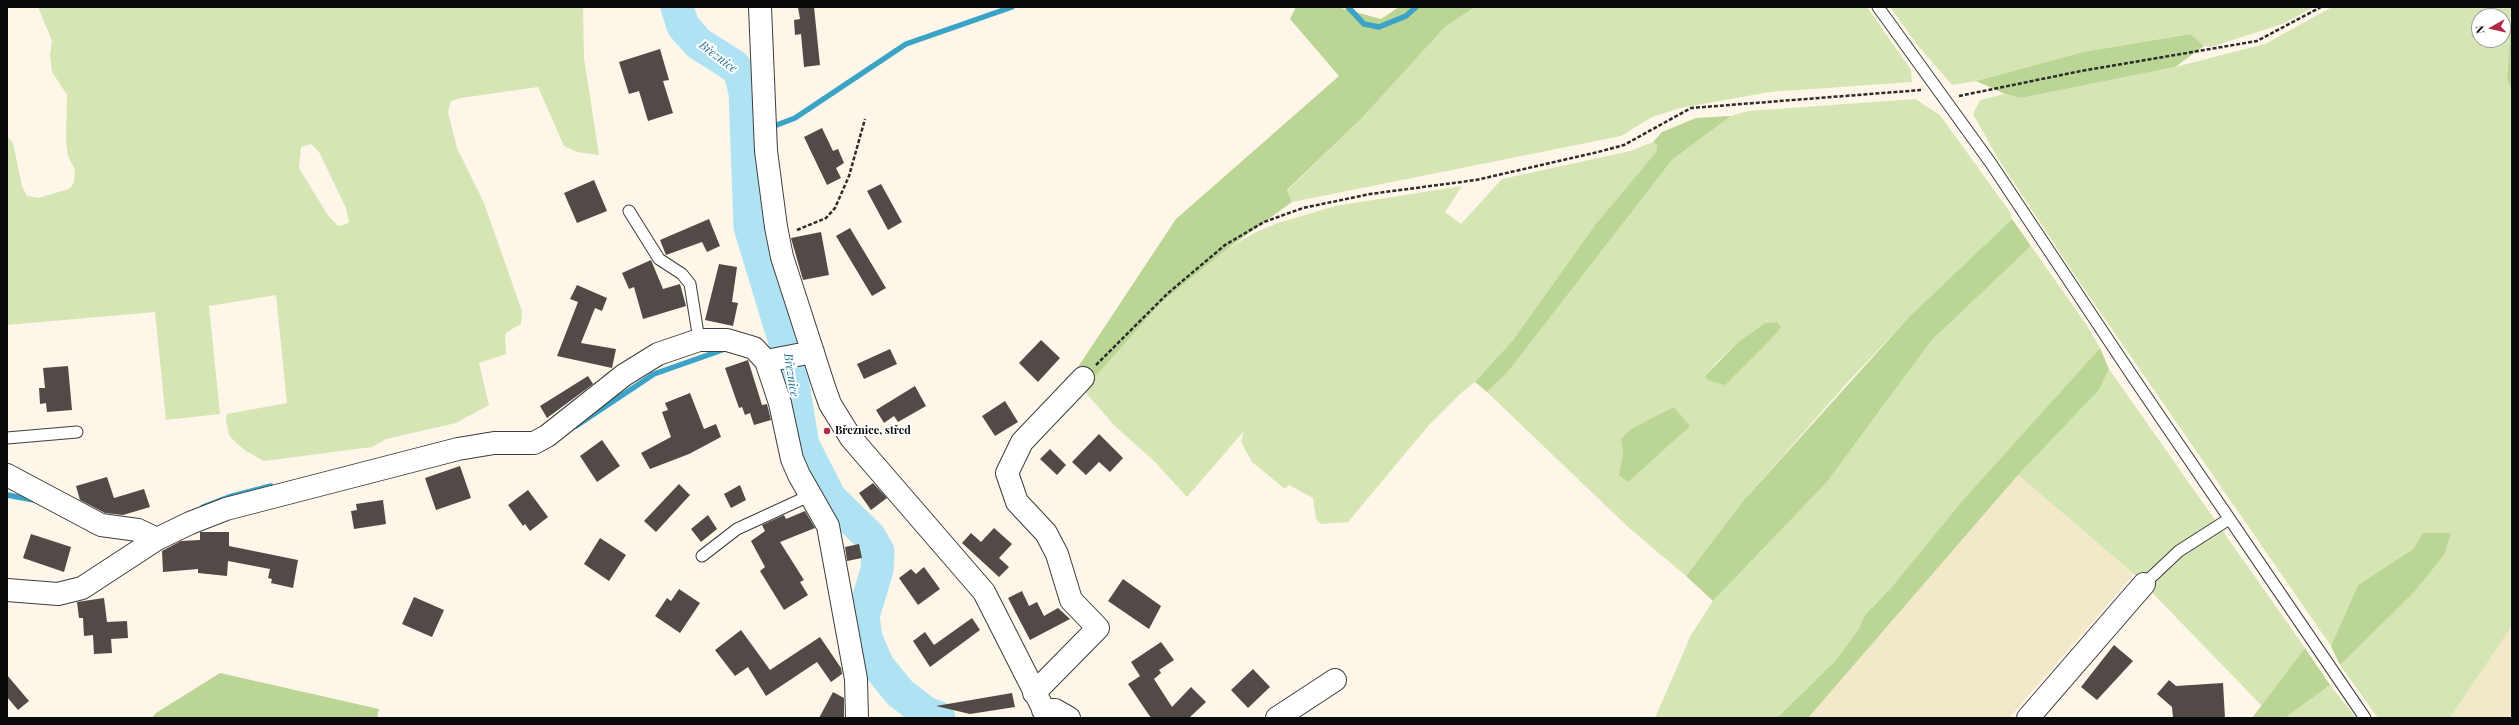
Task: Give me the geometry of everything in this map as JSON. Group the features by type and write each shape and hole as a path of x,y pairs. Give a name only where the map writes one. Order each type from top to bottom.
{"street":[{"path":"760,7 766,151 777,234 789,357 780,403 792,459 811,496 825,516 831,538 856,679 857,718"},
{"path":"7,590 58,594 74,591 101,577 157,540 190,523 226,509 392,465 485,444 534,443 547,436 641,363 664,351 699,340 726,340 747,344 758,352 789,357 830,404 851,438 984,592 1042,707"},
{"path":"1042,707 1098,628 1071,600 1057,554 1046,533 1017,502 1007,473 1022,442 1083,378"},
{"path":"7,474 101,525 138,530 157,540"},
{"path":"2028,718 2144,584"},
{"path":"1277,718 1335,680"},
{"path":"1042,707 1055,710 1069,718"}],"lane":[{"path":"1878,7 1947,100 2365,718"},
{"path":"629,211 659,259 682,274 690,284 699,340"},
{"path":"7,438 77,432"},
{"path":"702,556 737,529 811,496"},
{"path":"2144,584 2178,551 2229,519"}],"path":[{"path":"1947,100 1971,93 2081,71 2257,41 2321,7"},
{"path":"1083,378 1167,294 1225,245 1264,222 1303,208 1370,194 1476,180 1598,152 1624,145 1691,108 1900,94 1924,90 1936,84"},
{"path":"777,234 813,224 826,218 835,208 849,176 865,119"}],"shaded area":[{"path":"2018,475 2134,574 2009,718 1808,718"},
{"path":"2512,626 2512,718 2450,718"}],"green space":[{"path":"38,7 583,7 584,58 599,155 577,152 564,146 538,87 461,98 451,101 448,112 457,148 484,203 522,311 521,324 507,332 505,336 506,354 479,363 489,405 456,423 386,439 372,447 264,461 246,451 235,442 229,435 226,420 227,414 287,403 276,295 209,306 220,414 166,420 155,312 7,325 7,137 13,143 22,186 27,196 38,198 69,189 74,183 75,170 68,156 66,141 67,95 52,72 50,55 52,41","holes":["311,144 319,152 346,208 349,222 344,225 338,226 327,214 299,168 301,147"]},
{"path":"1296,7 1337,7 1381,19 1399,7 1475,7 1445,27 1361,119 1287,190 1292,202 1227,249 1161,303 1088,385 1074,373 1176,219 1339,76 1290,19"},
{"path":"1475,7 1867,7 1911,70 1912,82 1770,92 1680,108 1652,117 1621,136 1292,202 1287,191 1361,119 1445,27"},
{"path":"1890,7 2314,7 2285,23 2211,47 2204,46 2189,34 2083,52 1976,81 1952,85 1919,47"},
{"path":"2332,7 2512,7 2511,21 2511,8 2471,8 2471,48 2509,48 2507,79 2512,91 2512,626 2450,718 2378,718 2340,665 2413,592 2423,533 2413,549 2358,585 2331,646 2078,280 1997,157 1973,114 1980,100 2005,94 2021,98 2175,67 2265,44"},
{"path":"2512,8 2512,91 2507,79 2509,48 2511,48"},
{"path":"2190,34 2204,46 2175,67 2021,98 2005,94 1976,81 2083,52"},
{"path":"1915,99 1940,115 2010,212 2012,219 1909,317 1846,384 1744,500 1686,576 1628,527 1487,392 1507,373 1672,160 1731,116 1748,111","holes":["1777,322 1780,327 1775,335 1759,350 1707,380 1705,376 1738,342 1765,323","1674,407 1689,426 1619,475 1623,453 1661,415"]},
{"path":"1731,116 1672,160 1507,373 1487,392 1475,382 1513,340 1595,225 1656,152 1657,145 1653,142 1662,132 1696,118"},
{"path":"1653,142 1657,145 1656,152 1595,225 1513,340 1475,382 1461,393 1429,425 1348,522 1321,524 1316,519 1313,498 1289,485 1285,489 1252,462 1241,442 1244,431 1187,497 1155,462 1114,425 1086,393 1088,385 1161,303 1227,249 1254,233 1275,224 1335,206 1462,186 1445,212 1461,224 1502,179 1630,151"},
{"path":"2012,219 2031,246 1931,341 1827,482 1713,601 1686,576 1744,500 1909,317"},
{"path":"2031,246 2086,324 2100,348 1962,501 1891,588 1865,615 1858,630 1836,660 1777,718 1655,718 1691,635 1713,601 1827,482 1931,341"},
{"path":"1777,322 1781,327 1775,335 1725,385 1707,380 1705,376 1738,342 1765,323"},
{"path":"2100,348 2109,369 2099,390 2018,475 1808,718 1777,718 1836,660 1858,630 1865,615 1891,588 1962,501"},
{"path":"2109,369 2305,648 2262,706 2134,574 2018,475 2099,390"},
{"path":"1674,407 1690,426 1628,482 1619,475 1623,453 1621,439 1631,429"},
{"path":"2423,533 2451,533 2444,555 2413,593 2340,665 2331,646 2358,585 2413,549"},
{"path":"2305,648 2330,685 2285,718 2252,718"},
{"path":"220,673 379,709 377,718 152,718 156,713"},
{"path":"2330,685 2356,718 2285,718"}],"building":[{"path":"798,7 814,7 820,65 804,67 801,34 795,35 794,20 800,19"},
{"path":"660,49 669,80 663,81 673,113 648,121 639,91 629,94 619,62"},
{"path":"822,128 833,151 838,149 844,163 836,168 841,178 827,185 804,137"},
{"path":"594,180 607,211 577,223 564,193"},
{"path":"881,184 902,222 888,230 867,191"},
{"path":"709,219 720,246 707,252 702,242 666,255 660,240"},
{"path":"850,228 886,288 872,296 836,236"},
{"path":"821,232 829,275 803,280 791,238"},
{"path":"651,260 663,289 680,284 686,306 643,319 634,287 629,289 622,273"},
{"path":"719,264 737,267 732,302 738,303 733,326 705,320"},
{"path":"577,285 607,298 602,311 595,308 581,343 616,349 612,368 557,356 578,302 570,299"},
{"path":"1041,340 1060,358 1038,382 1019,363"},
{"path":"890,349 897,364 864,379 857,364"},
{"path":"748,360 762,405 767,404 771,420 754,425 750,413 745,415 742,407 739,408 725,368"},
{"path":"68,366 72,410 47,412 46,403 40,404 39,388 45,388 43,368"},
{"path":"588,376 593,384 547,418 540,406"},
{"path":"915,386 926,406 898,422 894,416 884,423 876,410"},
{"path":"690,393 704,429 716,424 721,437 689,454 650,469 641,453 671,437 662,412 668,410 665,403"},
{"path":"1005,401 1018,422 995,436 982,416"},
{"path":"1099,434 1123,458 1110,472 1099,462 1086,475 1072,462"},
{"path":"602,440 620,466 597,482 580,456"},
{"path":"1050,449 1066,465 1057,475 1040,459"},
{"path":"460,466 471,498 436,510 425,478"},
{"path":"107,477 114,498 144,489 150,507 123,515 105,513 80,500 76,486"},
{"path":"873,483 887,498 871,510 859,493"},
{"path":"679,484 690,495 656,532 644,521"},
{"path":"740,485 746,500 731,508 724,494"},
{"path":"528,490 548,517 530,531 525,524 523,526 508,505"},
{"path":"383,500 386,524 354,529 351,511 357,510 356,504"},
{"path":"805,511 815,528 780,542 804,580 800,582 808,595 784,610 760,571 765,567 751,541 765,531 762,525 784,515 786,519"},
{"path":"708,515 717,529 701,542 691,529"},
{"path":"994,528 1012,544 999,558 1009,567 999,577 962,543 971,533 981,542"},
{"path":"200,532 229,532 229,546 298,560 293,588 271,583 272,579 268,578 270,569 228,561 227,576 198,573 198,569 163,572 162,551 181,541 200,540"},
{"path":"31,534 71,547 64,572 23,558"},
{"path":"600,538 626,555 609,581 584,564"},
{"path":"859,544 862,558 847,561 845,547"},
{"path":"924,567 940,589 918,605 899,578 911,569 916,574"},
{"path":"1123,579 1161,606 1149,629 1108,601"},
{"path":"679,589 700,603 680,633 655,616 667,598 671,601"},
{"path":"1022,591 1029,606 1037,602 1044,616 1058,608 1070,619 1030,640 1008,598"},
{"path":"414,597 444,610 432,637 402,624"},
{"path":"104,598 107,622 127,621 128,638 111,639 112,653 94,654 93,635 84,636 83,618 79,618 77,602"},
{"path":"972,618 980,630 930,667 913,641 925,632 934,645"},
{"path":"741,630 770,670 820,637 841,668 842,674 831,682 817,662 766,696 748,667 735,676 715,650"},
{"path":"1161,642 1174,660 1159,670 1161,673 1154,679 1172,707 1191,687 1206,702 1189,718 1151,718 1128,684 1140,676 1131,662"},
{"path":"2114,645 2133,661 2097,700 2081,687"},
{"path":"1253,669 1270,687 1248,708 1231,690"},
{"path":"7,675 29,701 18,710 7,697"},
{"path":"2169,680 2176,686 2223,683 2225,718 2173,718 2172,707 2157,694"},
{"path":"833,692 844,698 844,718 819,718"},
{"path":"1012,693 1015,707 970,714 936,706"}],"waterway":[{"name":"Březnice","path":"677,7 683,26 698,43 734,66 740,73 745,92 750,227 787,349 803,445 830,498 869,536 878,551 877,570 863,616 866,638 878,666 900,693 926,713 939,718"},
{"path":"769,128 795,118 906,44 1012,7"},
{"path":"1348,7 1364,24 1379,27 1406,16 1416,7"},
{"path":"748,136 761,131"},
{"path":"773,344 787,349"},
{"path":"576,426 654,374 725,349"},
{"path":"203,507 229,497 271,486"},
{"path":"7,495 34,500"}],"place":[{"name":"Březnice, střed","path":"827,431"}]}
